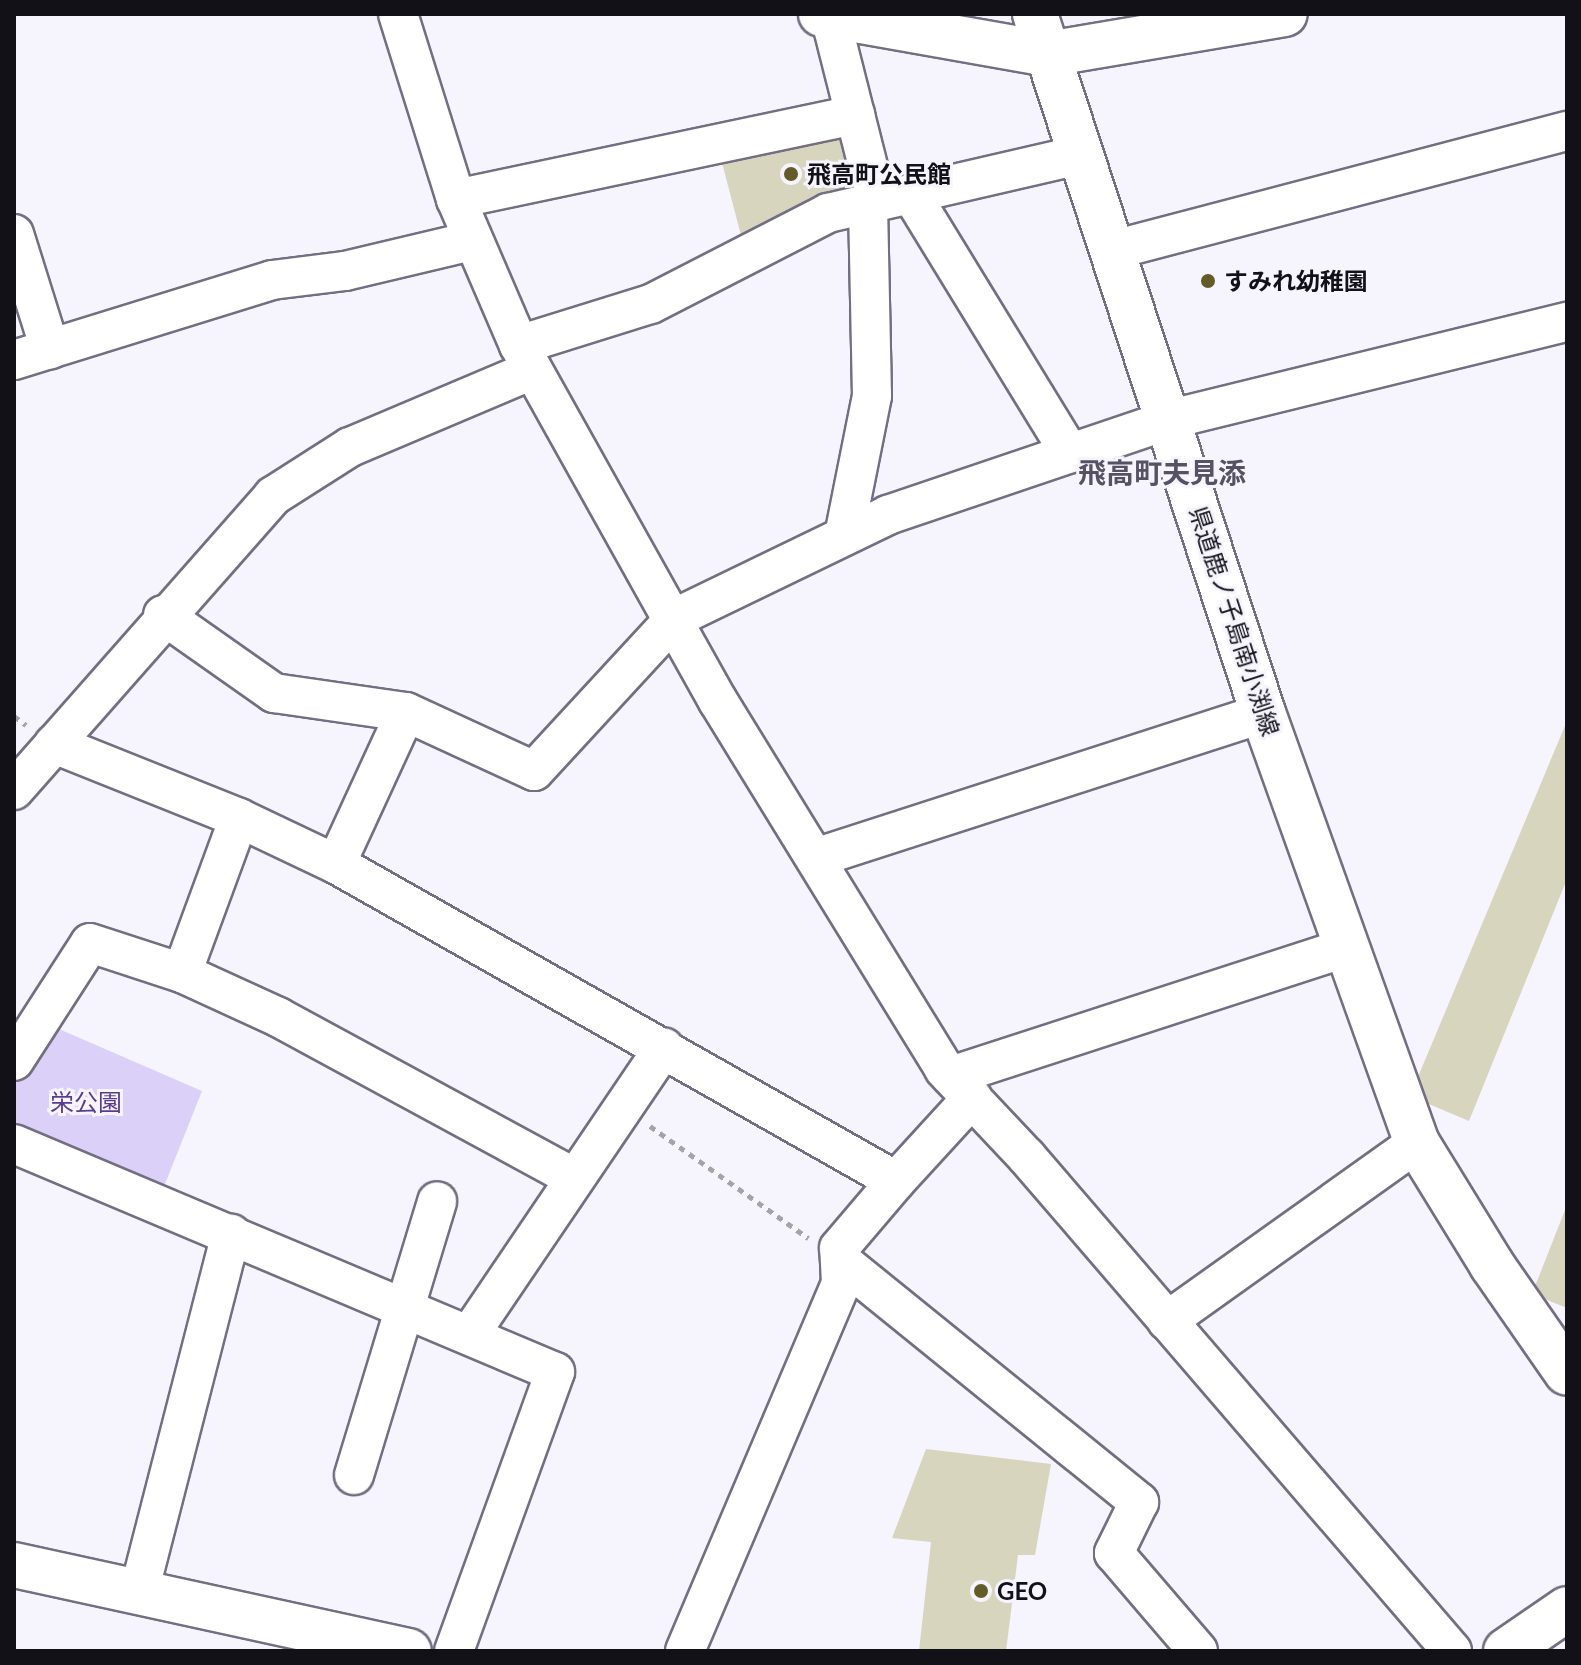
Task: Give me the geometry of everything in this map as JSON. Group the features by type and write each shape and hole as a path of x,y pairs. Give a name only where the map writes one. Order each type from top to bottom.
{"main road":[{"path":"826,15 1042,34 1285,14"},
{"name":"県道鹿ノ子島南小渕線","path":"1042,34 1080,155 1171,419 1263,713 1417,1143 1492,1265 1567,1373"},
{"path":"14,1565 409,1651"},
{"path":"1506,1651 1567,1609"}],"street":[{"path":"398,14 456,199 526,358 675,618 718,701 961,1087 1452,1651"},
{"path":"826,15 855,115 885,200 1070,453"},
{"path":"456,199 855,115"},
{"path":"1113,250 1567,131"},
{"path":"14,790 163,615 273,496 350,447 526,358 651,304 828,213 1080,155"},
{"path":"844,536 872,396 885,200"},
{"path":"14,234 50,349"},
{"path":"14,360 272,280 345,271 472,241"},
{"path":"163,615 274,693 406,712 534,771 675,618 844,536 1171,419 1567,322"},
{"path":"336,864 406,712"},
{"path":"818,857 1263,713"},
{"path":"54,744 239,818 336,864 896,1181"},
{"path":"182,973 239,818"},
{"path":"14,1061 90,943 182,973 278,1017 575,1178"},
{"path":"685,1651 841,1283 839,1248 896,1181 961,1087 1345,948"},
{"path":"470,1334 664,1047"},
{"path":"1167,1321 1417,1143"},
{"path":"14,1144 403,1305 555,1372 454,1651"},
{"path":"354,1475 437,1201"},
{"path":"139,1592 231,1234"},
{"path":"840,1260 1139,1502 1114,1553 1198,1651"}],"path":[{"path":"623,1107 840,1260"}],"green space":[{"name":"栄公園","path":"52,1026 202,1091 161,1194 14,1134 14,1084"}],"building":[{"name":"飛高町公民館","path":"844,128 862,193 743,243 720,155"},
{"path":"1567,721 1567,879 1469,1121 1410,1096"},
{"path":"1567,1205 1567,1308 1532,1294"},
{"path":"926,1449 1051,1464 1035,1555 1018,1555 1006,1651 919,1651 931,1542 892,1538"}],"place":[{"name":"飛高町公民館","path":"791,174"},
{"name":"すみれ幼稚園","path":"1208,281"},
{"name":"GEO","path":"981,1591"}],"district":[{"name":"飛高町夫見添","path":"1162,472"}]}
